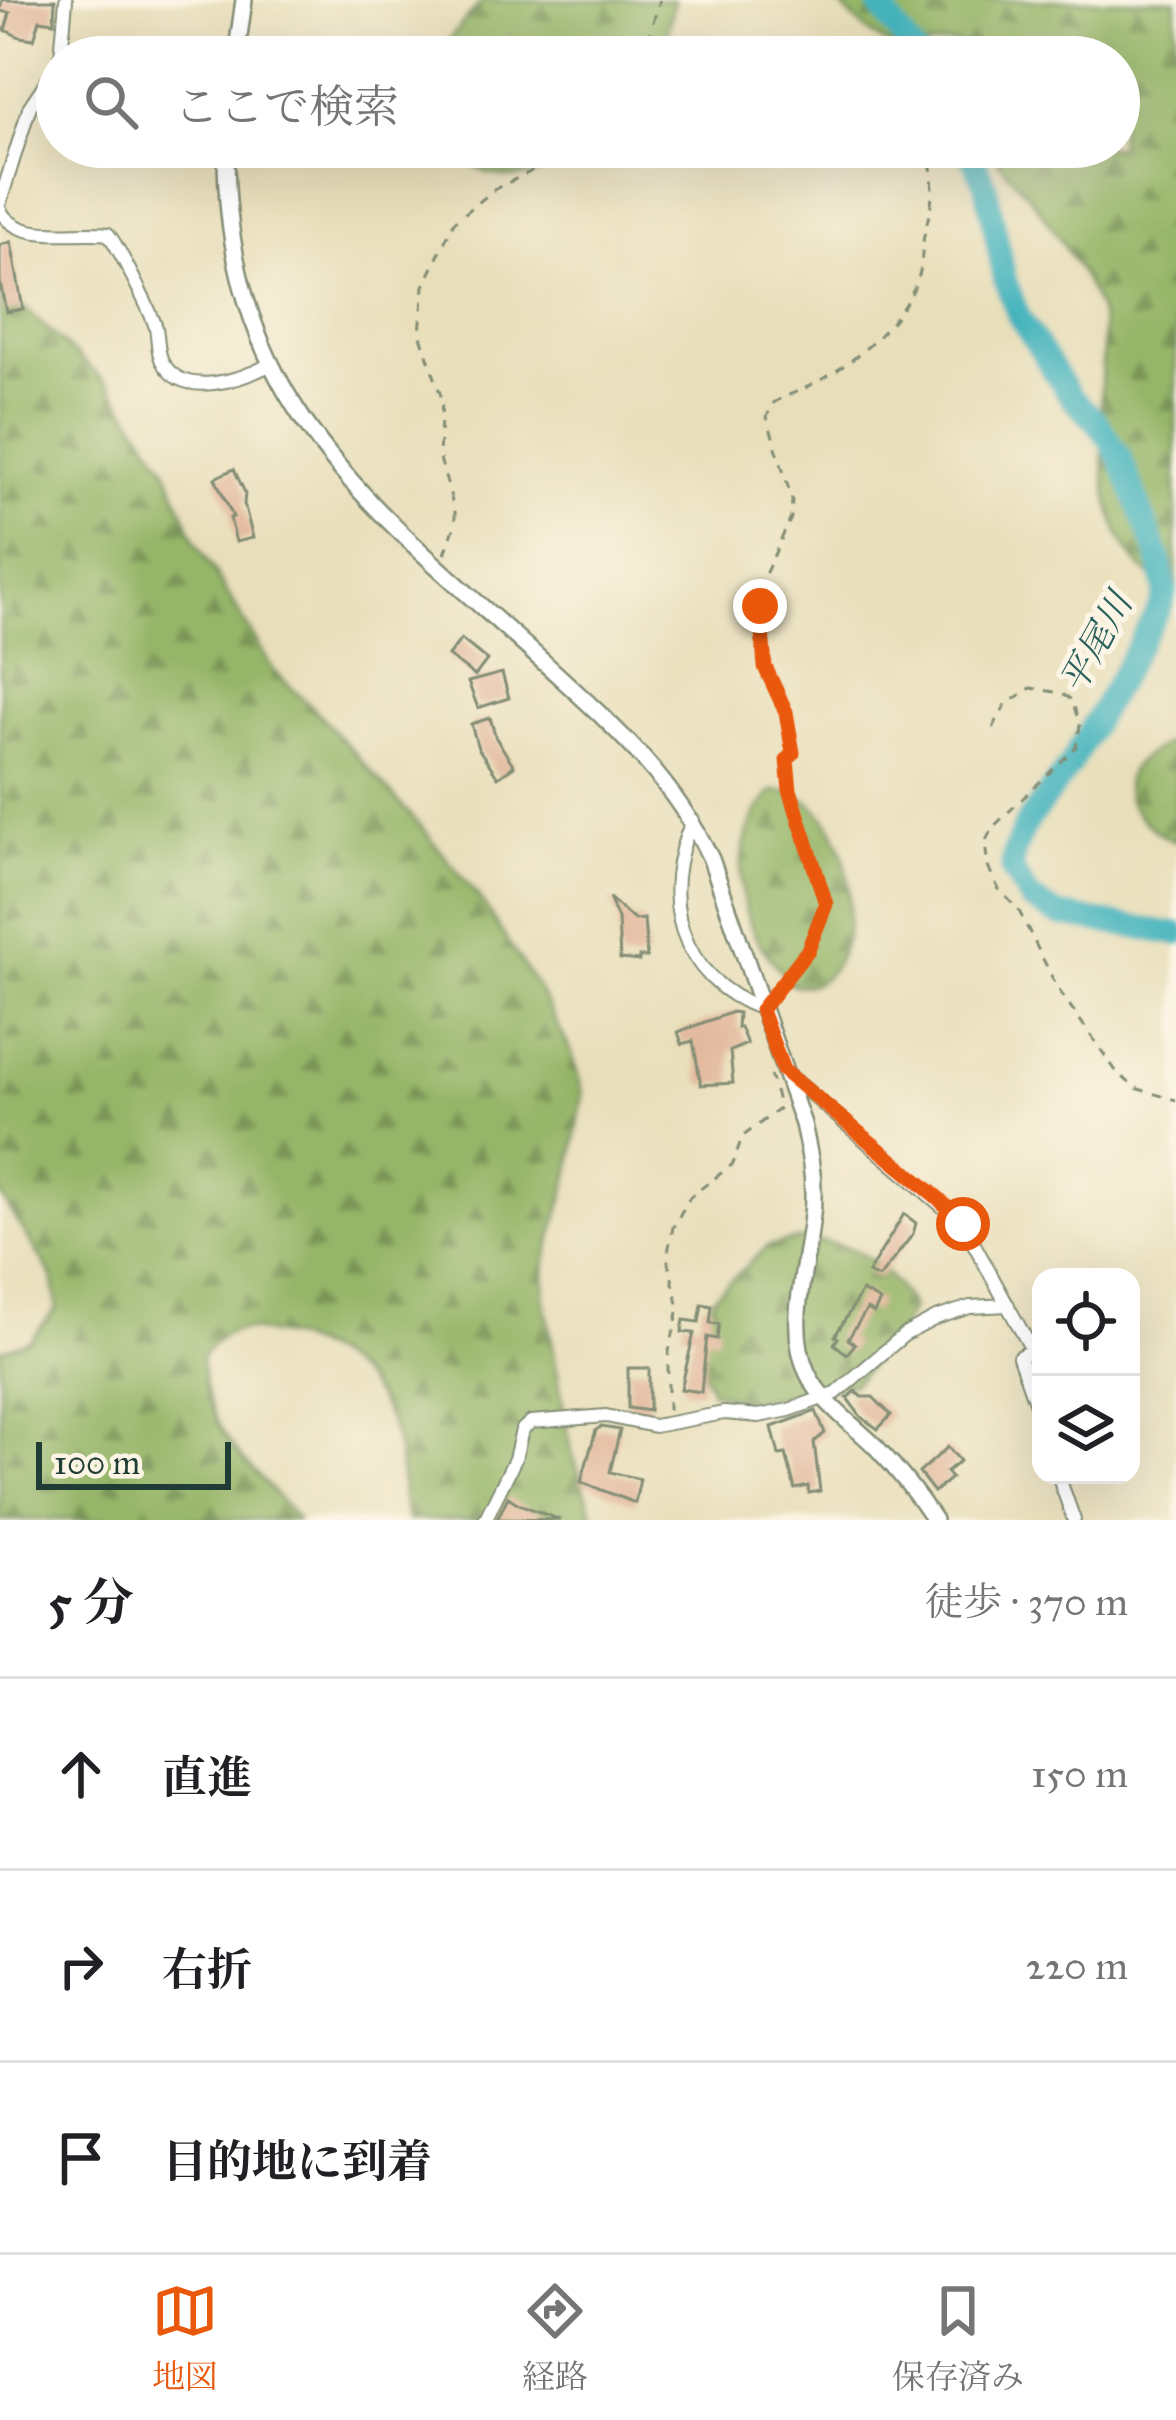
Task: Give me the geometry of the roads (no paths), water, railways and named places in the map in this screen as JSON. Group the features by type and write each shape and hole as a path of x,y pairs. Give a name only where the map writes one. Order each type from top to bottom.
{"street":[{"path":"63,36 66,0"},
{"path":"239,36 244,0"},
{"path":"36,97 0,206 6,220 31,234 108,234 157,328 158,346 171,373 186,381 208,383 245,378 271,364"},
{"path":"228,168 235,258 247,302 290,402 344,478 639,752 692,820 711,859 803,1124 811,1160 814,1200 798,1329 800,1354 825,1398 913,1487 934,1520"},
{"path":"692,820 674,884 676,918 686,946 715,982 761,1010"},
{"path":"782,1067 963,1224 1032,1350 1018,1357 1032,1395"},
{"path":"485,1520 515,1459 522,1430 531,1422 606,1416 655,1426 724,1413 759,1416 825,1398 861,1376 890,1347 920,1327 970,1307 1008,1304"},
{"path":"1061,1484 1074,1520"}],"waterway":[{"name":"平尾川","path":"879,5 902,36"},
{"name":"平尾川","path":"977,168 1019,317 1070,396 1098,423 1120,457 1159,558 1165,591 1161,606 1070,765 1026,824 1012,870 1030,899 1058,915 1176,934"}]}
